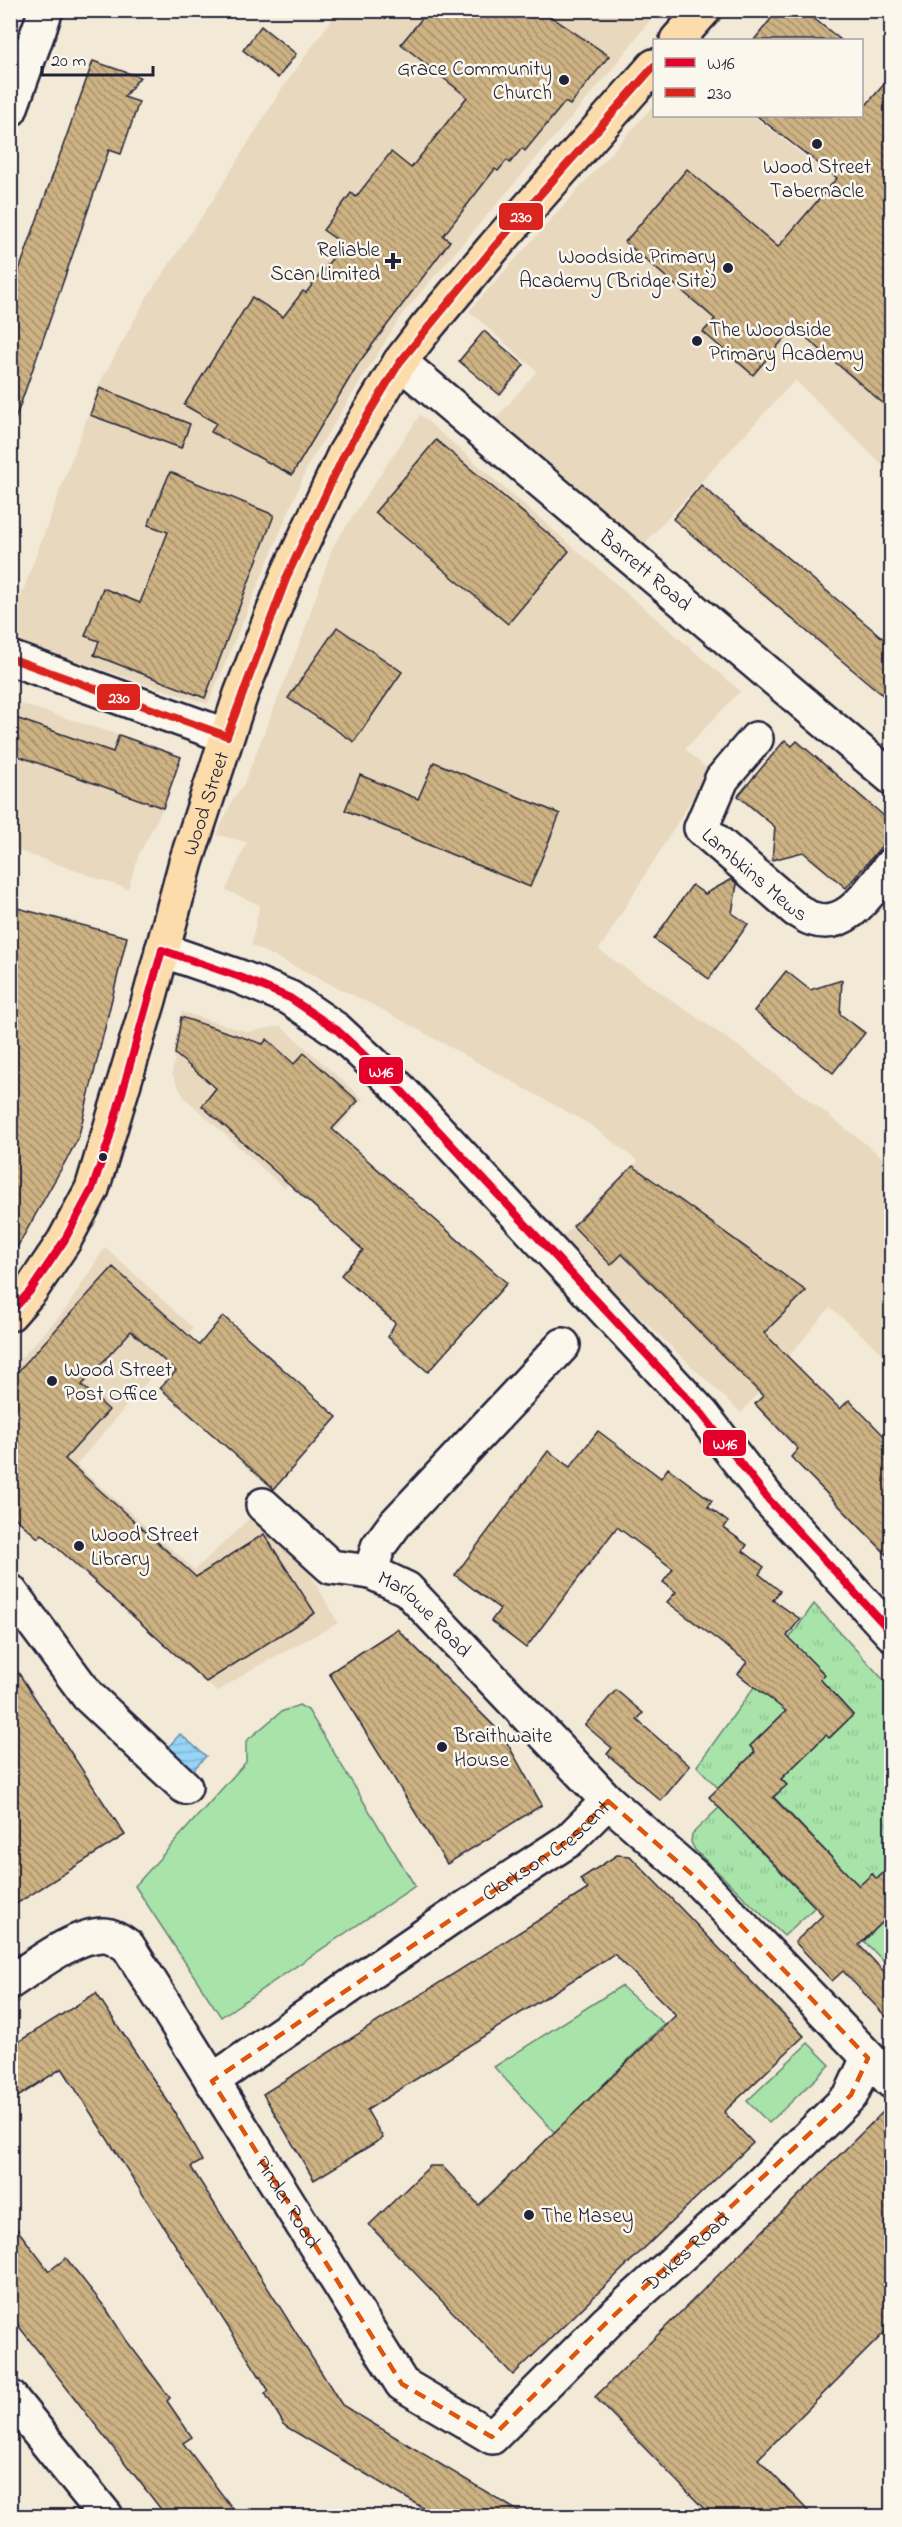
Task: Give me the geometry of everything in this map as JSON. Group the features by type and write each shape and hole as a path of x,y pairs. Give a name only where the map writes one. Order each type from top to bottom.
{"main road":[{"path":"678,39 704,10"},
{"name":"Wood Street","path":"10,1314 31,1290 64,1240 92,1189 111,1132 195,830 227,736 288,574 345,453 400,362 487,256 653,67"}],"street":[{"path":"10,110 46,10"},
{"name":"Barrett Road","path":"400,362 891,778"},
{"path":"10,658 227,736"},
{"name":"Lambkins Mews","path":"756,739 722,779 701,828 796,910 814,920 834,921 848,915 891,864"},
{"path":"162,950 240,977 290,998 346,1038 395,1084 694,1405 770,1500 891,1634"},
{"name":"Marlowe Road","path":"563,1344 395,1524 378,1547 371,1572 407,1589 608,1801"},
{"path":"263,1505 331,1567 371,1572"},
{"path":"10,1592 88,1696 185,1787"},
{"name":"Clarkson Crescent","path":"212,2081 447,1920 569,1840 608,1801 695,1877 891,2082"},
{"name":"Pinder Road","path":"10,1982 80,1939 104,1935 114,1937 128,1946 402,2384 492,2436"},
{"name":"Dukes Road","path":"492,2436 607,2322 758,2186 851,2095 868,2058"},
{"path":"10,2397 106,2517"}],"highlighted area":[{"path":"608,1801 695,1877 868,2058 851,2095 607,2322 492,2437 402,2384 212,2081 569,1840"}],"shaded area":[{"path":"338,11 657,11 605,78 403,313 309,463 208,704 11,640 10,626 100,383 147,297 211,203 281,90"},
{"name":"The Woodside Primary Academy","path":"653,106 653,117 754,117 823,171 864,122 891,145 891,473 795,380 628,561 482,435 537,371 469,311"},
{"path":"420,415 740,691 685,749 709,771 599,950 748,1053 891,1164 891,1361 830,1307 741,1413 559,1240 638,1161 591,1125 381,1009 251,945 260,905 226,890 247,842 217,835 233,799 244,784 303,635 333,546"},
{"path":"11,701 181,757 163,808 139,854 128,889 11,848"},
{"path":"182,1012 248,1032 281,1026 363,1099 284,1188 184,1097 172,1074"},
{"path":"105,1247 193,1328 76,1465 195,1570 251,1517 294,1545 338,1623 250,1670 217,1692 42,1535 38,1538 11,1513 10,1370 67,1308"}],"green space":[{"path":"814,1604 891,1688 891,1865 877,1879 872,1874 859,1886 774,1797 786,1785 781,1779 819,1742 824,1732 830,1738 853,1715 820,1679 825,1674 812,1662 804,1694 750,1746 755,1752 718,1788 697,1766"},
{"path":"299,1705 308,1710 415,1886 221,2017 135,1886 246,1762 246,1741 281,1712"},
{"path":"728,1799 748,1838 815,1907 784,1936 695,1850 691,1842 692,1834"},
{"path":"891,1914 891,1969 864,1941"},
{"path":"621,1986 664,2024 555,2133 494,2067"},
{"path":"808,2043 830,2065 769,2123 747,2101"}],"water":[{"path":"180,1734 206,1756 184,1780 159,1757"}],"building":[{"path":"429,10 541,10 609,56 570,105 565,102 525,151 522,148 510,163 507,160 498,171 495,169 443,236 450,241 358,364 292,475 211,432 216,423 184,405 252,297 283,317 303,291 306,293 343,244 323,230 351,193 356,197 391,152 411,168 467,97 401,44"},
{"path":"778,10 803,10 840,39 755,39"},
{"path":"261,26 296,54 278,78 243,50"},
{"path":"93,61 140,77 124,97 139,102 121,154 109,150 15,420 10,419 10,296"},
{"name":"Woodside Primary Academy (Bridge Site)","path":"891,76 891,410 794,327 753,375 703,332 715,319 625,242 687,169 778,247 837,178 758,117 863,117 863,109"},
{"path":"484,331 524,365 500,395 459,361"},
{"path":"100,388 190,424 181,448 90,415"},
{"path":"436,440 569,551 508,624 375,512"},
{"path":"170,472 274,515 205,698 94,655 99,641 85,636 103,588 140,603 168,532 148,525"},
{"path":"701,485 891,645 891,702 673,519"},
{"path":"337,627 402,672 354,742 288,698"},
{"path":"10,716 113,752 119,735 181,757 163,808 10,753"},
{"path":"785,740 792,746 797,741 891,822 891,835 846,888 803,852 772,860 775,827 738,796"},
{"path":"434,762 560,814 530,887 345,810 360,775 418,799"},
{"path":"732,879 737,884 732,913 748,924 709,979 654,939 692,885 705,894"},
{"path":"10,906 127,937 78,1139 10,1260"},
{"path":"786,971 810,990 842,980 840,1014 865,1033 833,1073 754,1011"},
{"path":"181,1017 263,1044 267,1039 294,1064 304,1053 358,1101 332,1129 507,1283 428,1372 388,1337 395,1323 341,1275 363,1250 202,1106 216,1088 175,1054"},
{"path":"633,1166 806,1291 764,1333 840,1409 849,1400 891,1443 891,1559 791,1457 798,1449 755,1404 763,1396 622,1254 611,1265 573,1226"},
{"path":"113,1267 199,1345 223,1316 337,1417 274,1489 160,1388 176,1371 131,1331 82,1385 109,1410 65,1459 196,1577 264,1534 315,1613 206,1682 42,1534 38,1538 10,1513 10,1380"},
{"path":"598,1431 661,1478 668,1468 712,1501 708,1507 728,1522 724,1528 747,1545 743,1551 764,1567 759,1574 780,1591 773,1600 800,1619 787,1636 825,1675 820,1679 853,1715 829,1738 826,1735 781,1779 787,1785 773,1797 859,1886 872,1874 877,1879 891,1865 891,1914 859,1945 891,1979 891,2022 843,1971 832,1981 795,1942 823,1915 709,1797 755,1752 750,1746 786,1711 738,1674 747,1662 667,1602 676,1592 663,1582 673,1569 617,1527 526,1648 491,1621 500,1609 455,1575 548,1451 570,1467"},
{"name":"Braithwaite House","path":"397,1629 502,1734 542,1805 447,1864 329,1673"},
{"path":"10,1660 125,1835 10,1908"},
{"path":"616,1690 643,1713 637,1720 690,1766 661,1801 607,1754 612,1748 585,1725"},
{"path":"617,1855 630,1856 804,2036 724,2112 753,2143 513,2375 369,2225 430,2166 442,2166 479,2205 676,2015 614,1954 367,2110 383,2138 314,2180 263,2094 588,1889 580,1879"},
{"path":"96,1993 171,2106 202,2161 191,2167 342,2405 528,2517 438,2517 285,2426 265,2393 269,2391 62,2068 10,2102 10,2047"},
{"path":"891,2104 891,2326 758,2459 814,2517 712,2517 595,2397"},
{"path":"10,2220 49,2271 66,2258 107,2310 126,2340 170,2398 167,2401 192,2437 183,2443 239,2517 167,2517 10,2315"}],"transit line":[{"name":"230","path":"227,736 288,574 345,453 400,362 494,247 653,67"},
{"name":"230","path":"10,658 227,736"},
{"name":"W16","path":"162,950 240,977 290,998 337,1030 395,1084 702,1414 769,1500 892,1633"},
{"name":"W16","path":"10,1313 31,1290 64,1241 92,1189 108,1143 162,950"}],"place":[{"name":"Grace Community Church","path":"564,80"},
{"name":"Wood Street Tabernacle","path":"817,144"},
{"name":"Reliable Scan Limited","path":"393,261"},
{"name":"Woodside Primary Academy (Bridge Site)","path":"728,268"},
{"name":"The Woodside Primary Academy","path":"697,341"},
{"name":"Wood Street Post Office","path":"52,1381"},
{"name":"Wood Street Library","path":"79,1546"},
{"name":"Braithwaite House","path":"442,1747"},
{"name":"The Masey","path":"529,2215"}]}
